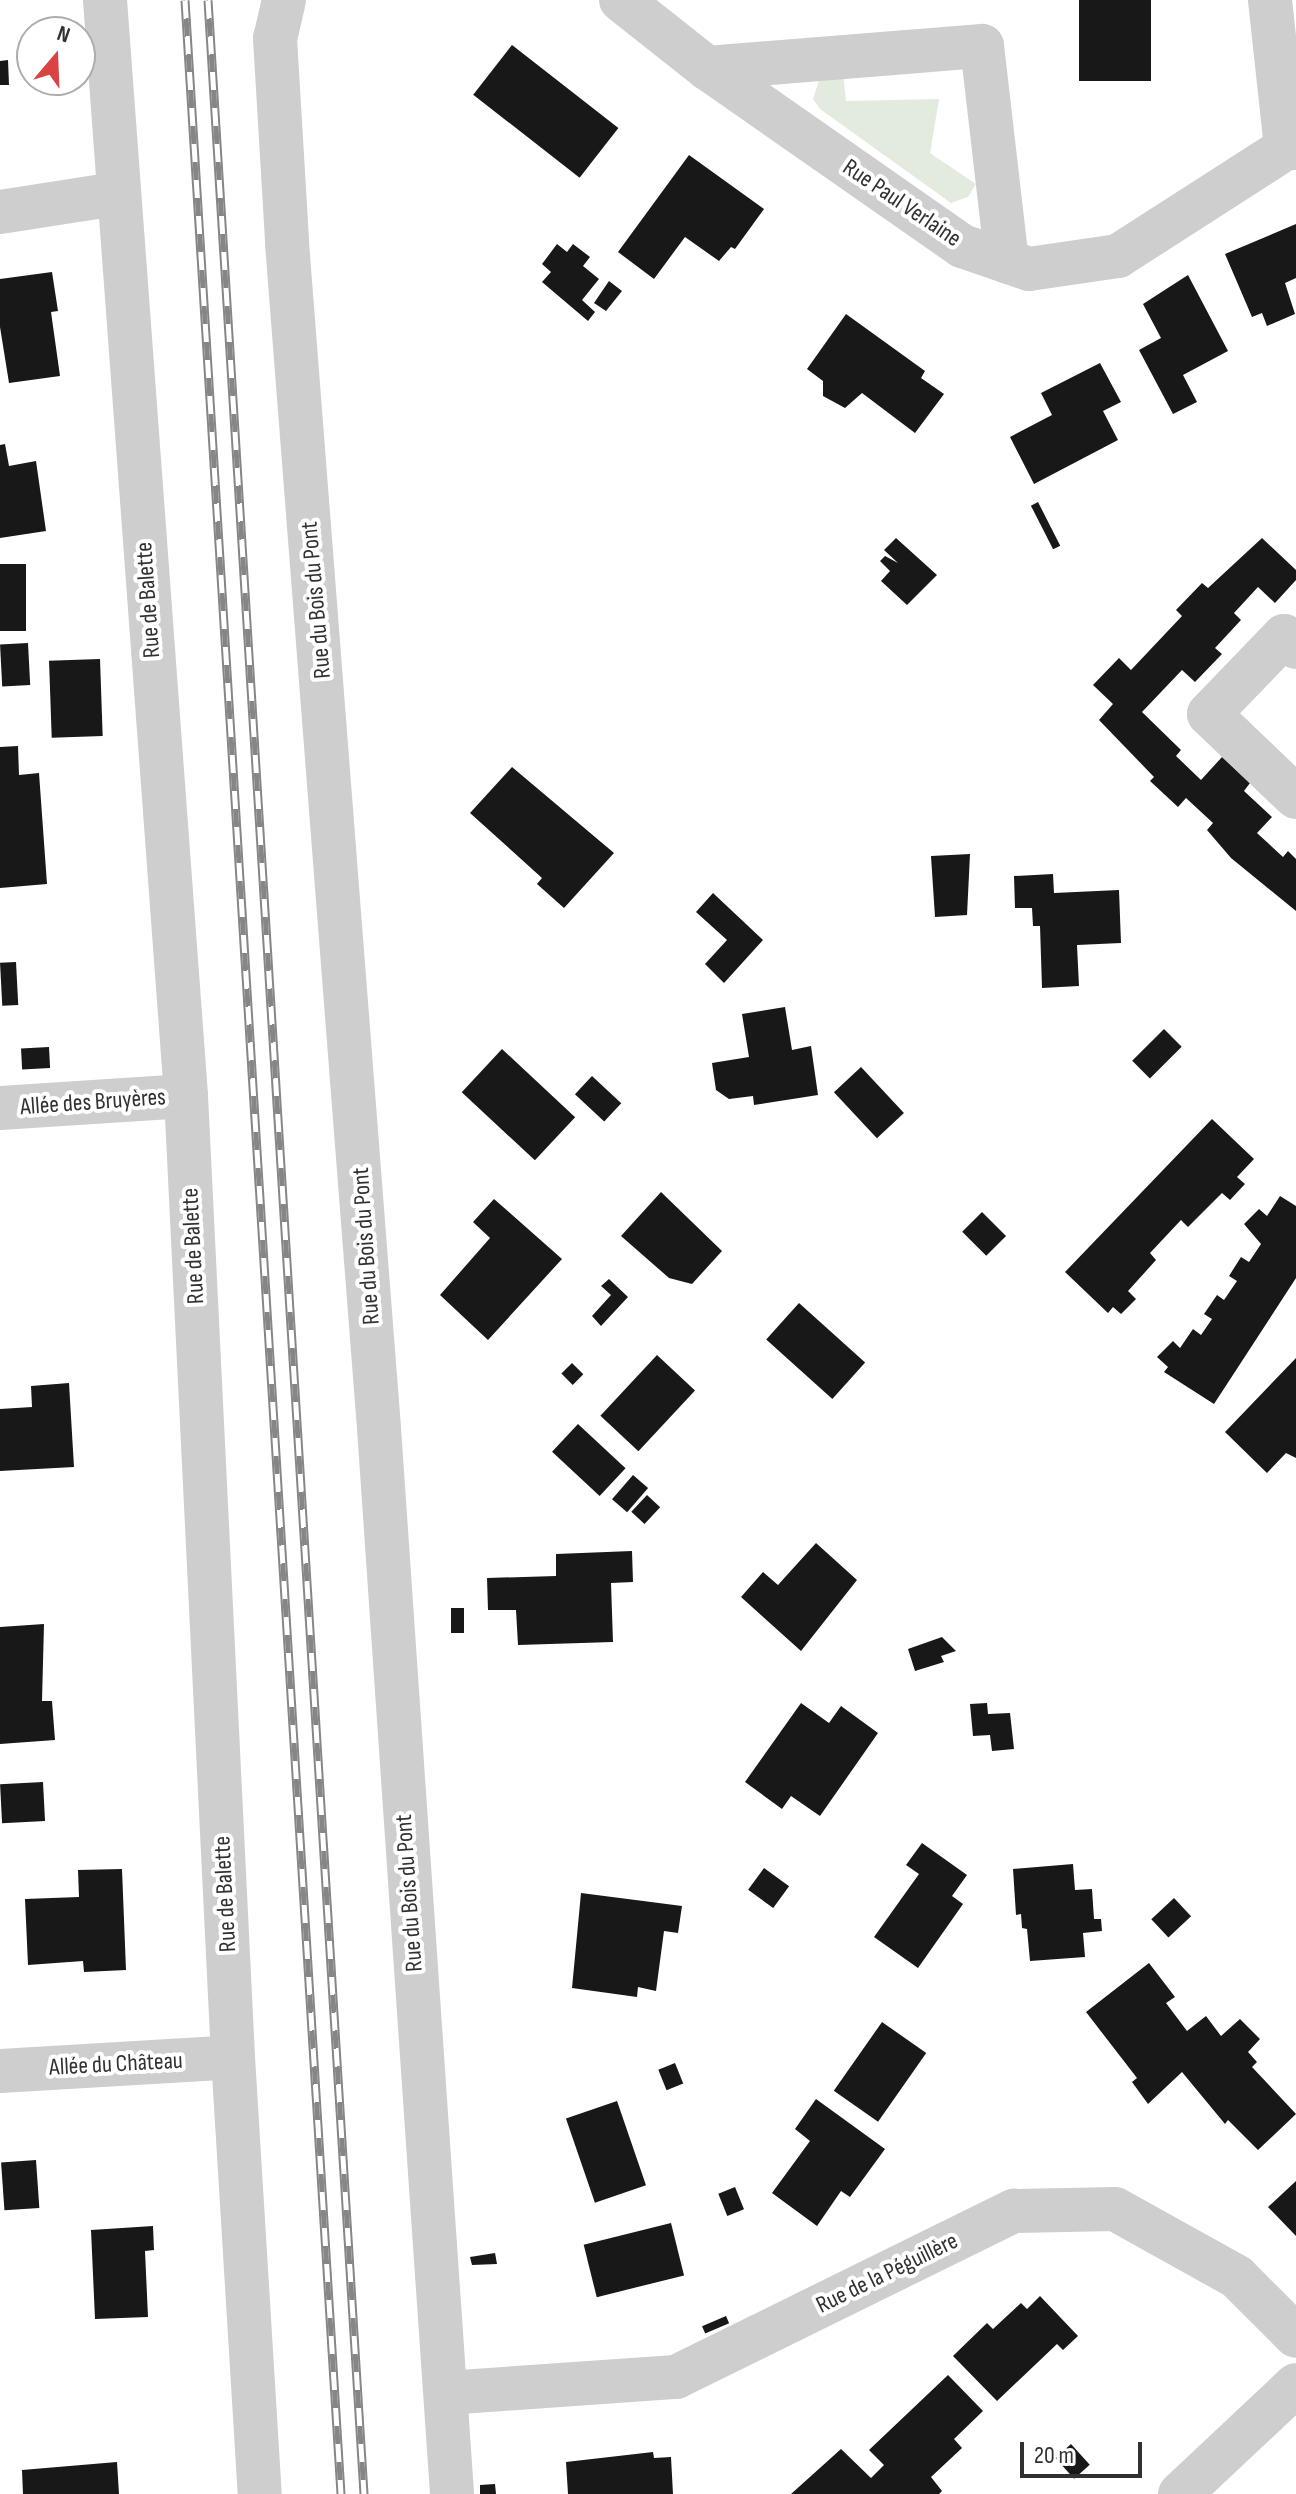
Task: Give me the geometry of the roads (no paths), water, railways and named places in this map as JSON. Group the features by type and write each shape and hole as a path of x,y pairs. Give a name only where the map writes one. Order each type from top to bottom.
{"street":[{"name":"Rue de Balette","path":"105,0 116,194 186,1096 233,2057 260,2494"},
{"name":"Rue du Bois du Pont","path":"284,0 275,38 287,243 373,1334 452,2494"},
{"name":"Rue Paul Verlaine","path":"621,0 707,68 962,246 1029,269 1118,256 1291,148"},
{"path":"1270,0 1291,148"},
{"path":"707,68 982,46 1007,262"},
{"path":"0,212 116,194"},
{"path":"1296,647 1284,636 1209,714 1296,797"},
{"name":"Allée des Bruyères","path":"0,1108 186,1096"},
{"name":"Allée du Château","path":"0,2071 233,2057"},
{"name":"Rue de la Péguillère","path":"446,2393 676,2377 1014,2211 1115,2209 1237,2277 1296,2336"},
{"path":"1180,2494 1296,2385"}],"railway":[{"path":"185,0 341,2494"},
{"path":"208,0 364,2494"}]}
